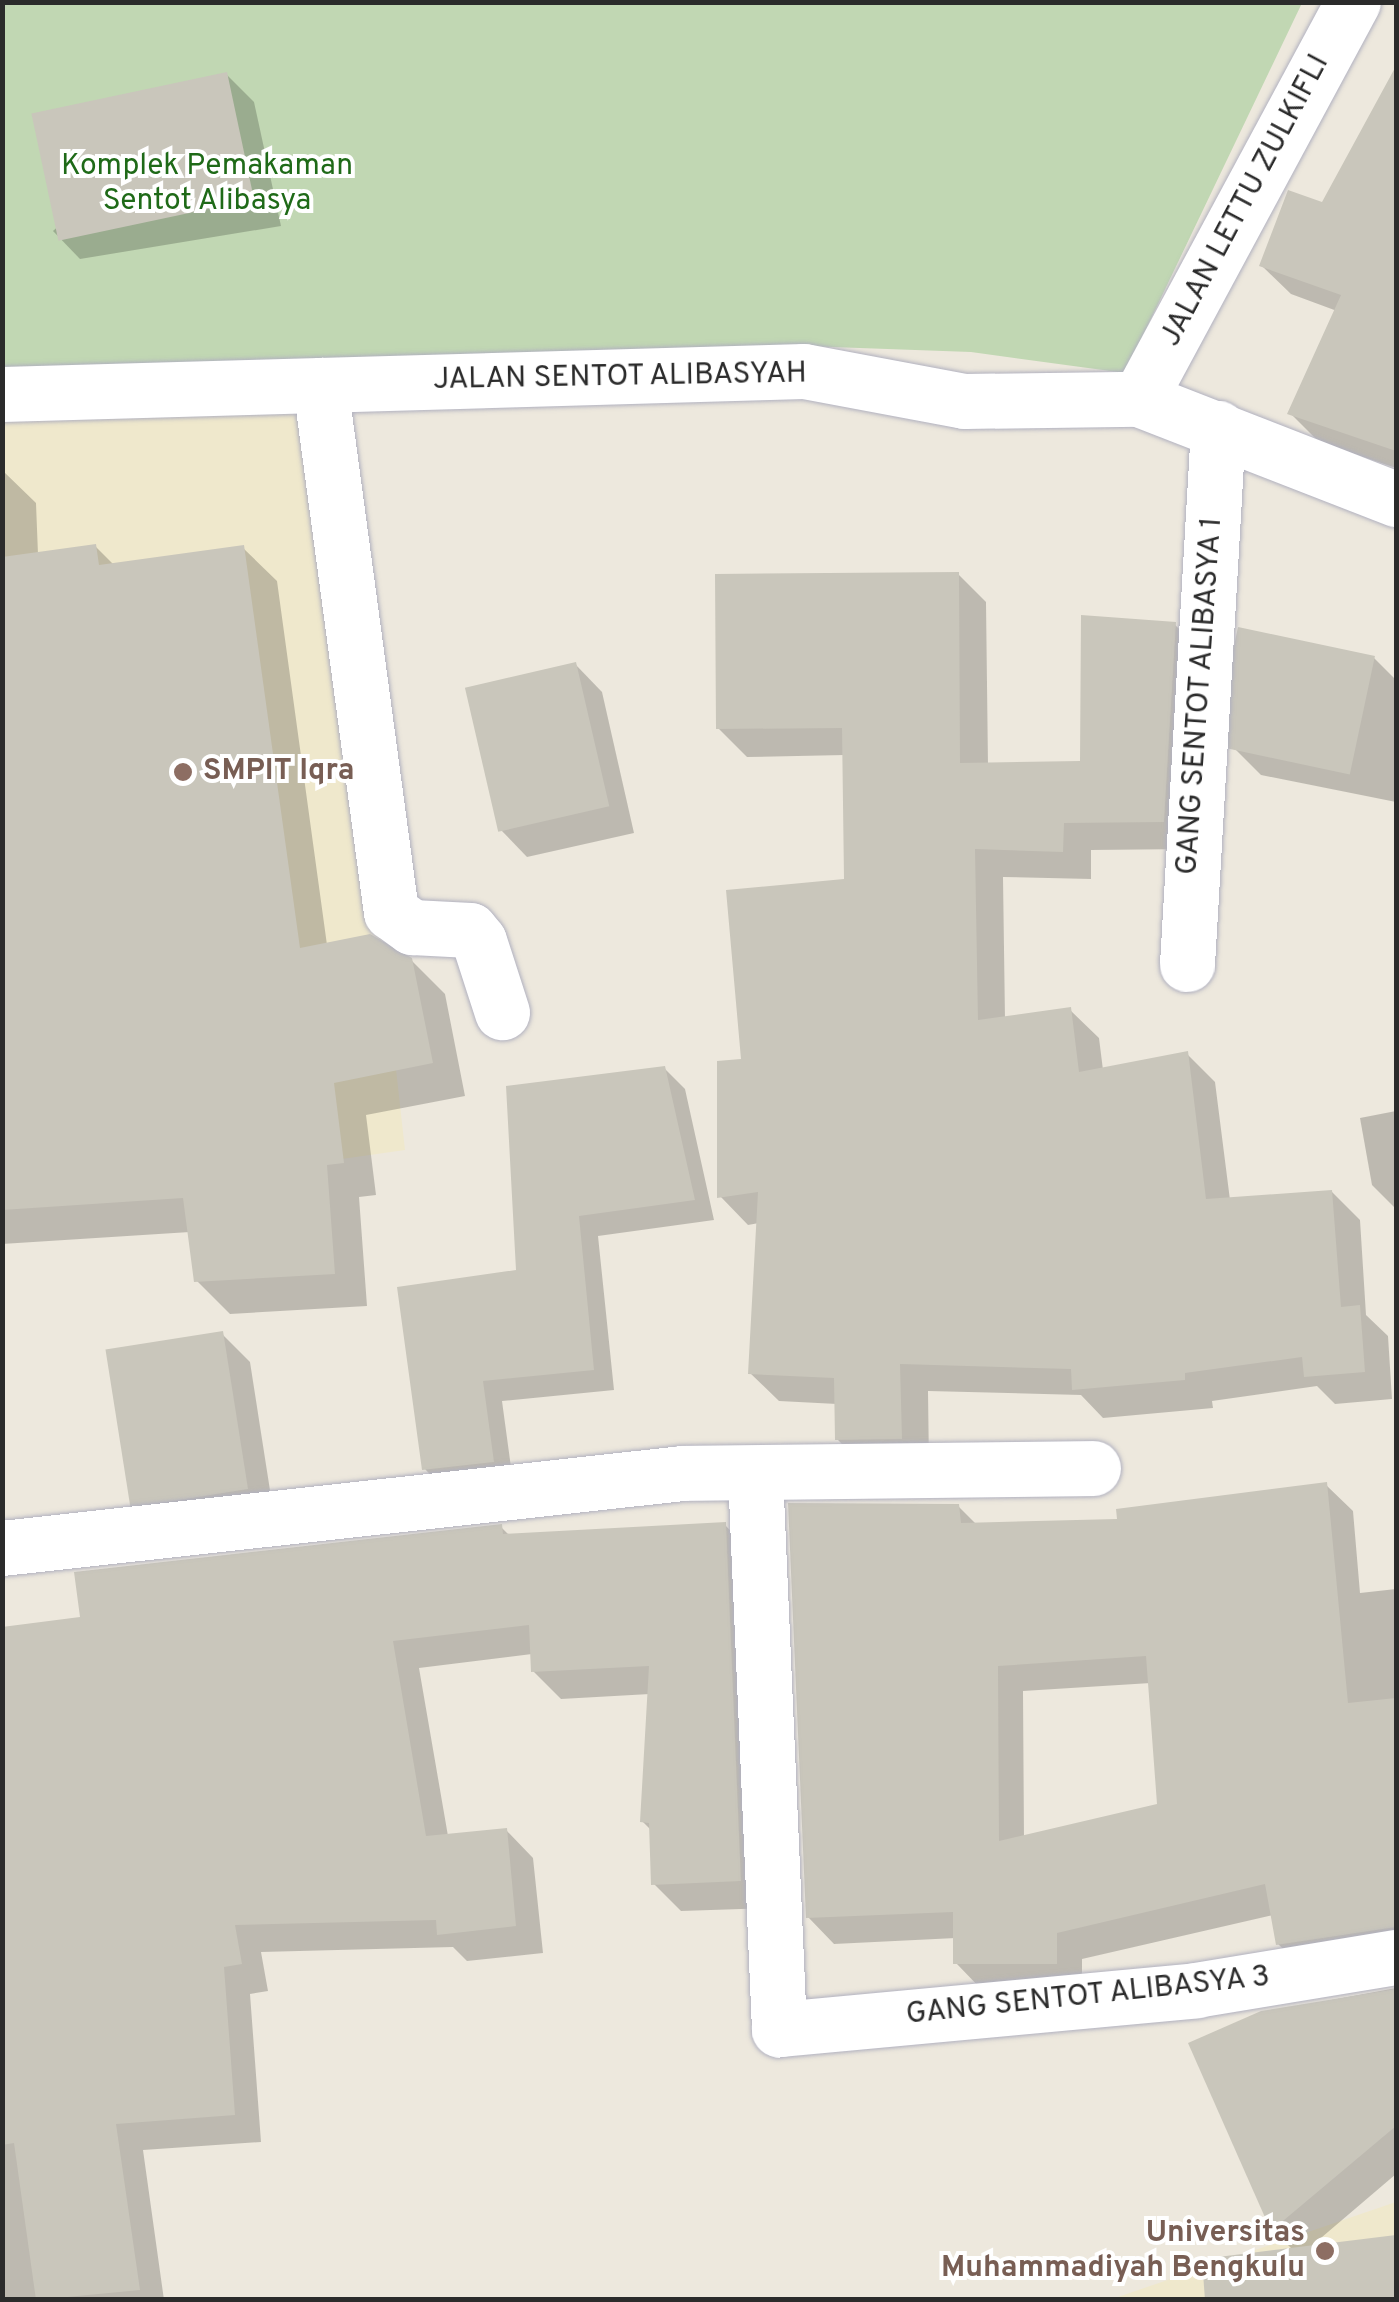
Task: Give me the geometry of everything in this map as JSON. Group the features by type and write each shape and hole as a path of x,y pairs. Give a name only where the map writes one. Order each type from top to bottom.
{"street":[{"name":"JALAN LETTU ZULKIFLI","path":"1139,400 1353,2"},
{"name":"JALAN SENTOT ALIBASYAH","path":"2,394 804,371 964,401 1139,400 1396,499"},
{"path":"320,385 391,912 412,927 452,924 474,934 502,1012"},
{"name":"GANG SENTOT ALIBASYA 1","path":"1187,964 1218,428"},
{"path":"2,1548 682,1473 1094,1468"},
{"name":"GANG SENTOT ALIBASYA 3","path":"755,1473 780,2029 1196,1990 1396,1957"}],"shaded area":[{"name":"SMPIT Iqra","path":"320,385 405,1150 3,1207 2,394"},
{"name":"Universitas Muhammadiyah Bengkulu","path":"1396,2202 1396,2299 1112,2299"}],"green space":[{"name":"Komplek Pemakaman Sentot Alibasya","path":"2,3 1302,3 1125,373 971,352 804,346 3,374"}],"building":[{"path":"1396,66 1396,451 1287,414 1341,295 1259,266 1288,190 1322,202"},
{"path":"227,72 254,199 58,241 31,114"},
{"name":"SMPIT Iqra","path":"96,544 99,565 244,545 300,948 370,934 412,958 433,1063 334,1083 344,1163 327,1165 335,1274 194,1282 183,1198 2,1210 2,557"},
{"path":"959,572 960,763 1080,761 1081,615 1176,622 1164,822 1064,823 1063,852 975,849 978,1020 1071,1007 1079,1072 1188,1051 1206,1199 1332,1190 1341,1307 1360,1305 1365,1372 1304,1377 1302,1357 1185,1373 1185,1380 1072,1390 1071,1369 900,1364 902,1439 835,1440 834,1378 748,1374 758,1192 717,1198 717,1061 741,1059 726,890 844,879 842,728 716,729 715,574"},
{"path":"1238,627 1375,656 1350,774 1213,745"},
{"path":"576,662 609,806 498,832 465,688"},
{"path":"665,1066 695,1200 579,1216 594,1370 483,1381 494,1462 422,1470 397,1287 516,1270 506,1086"},
{"path":"223,1331 248,1489 130,1508 105,1350"},
{"path":"1327,1482 1348,1703 1396,1698 1396,1927 1276,1945 1265,1884 1057,1933 1057,1964 953,1964 953,1912 806,1918 788,1503 959,1504 961,1523 1117,1519 1116,1509","holes":["1146,1656 1157,1804 999,1841 998,1666"]},
{"path":"726,1522 741,1881 651,1885 649,1823 640,1822 649,1666 531,1672 529,1625 393,1641 426,1836 507,1828 516,1926 437,1935 436,1920 235,1925 242,1964 224,1967 235,2115 116,2124 140,2290 36,2300 14,2143 2,2145 2,1627 80,1617 74,1572 502,1524 503,1534"},
{"path":"1396,1989 1396,2126 1271,2231 1188,2043 1261,2011"},
{"name":"Universitas Muhammadiyah Bengkulu","path":"1396,2235 1396,2300 1205,2300 1202,2259"}],"place":[{"name":"SMPIT Iqra","path":"183,772"},
{"name":"Universitas Muhammadiyah Bengkulu","path":"1325,2251"}]}
